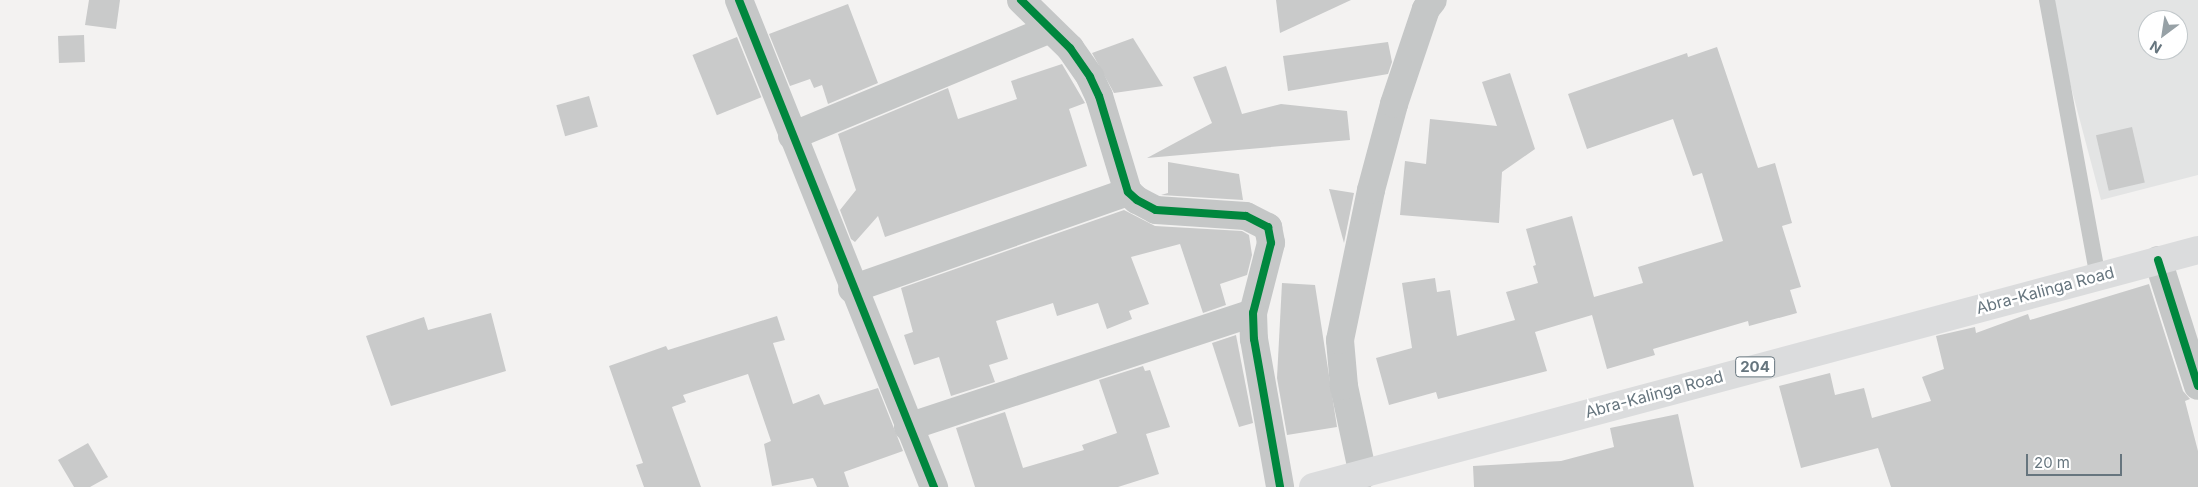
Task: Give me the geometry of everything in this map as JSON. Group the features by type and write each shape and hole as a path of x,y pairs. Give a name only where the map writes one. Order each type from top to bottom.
{"main road":[{"name":"Abra-Kalinga Road","path":"1313,487 1363,475 1622,402 2198,250"}],"street":[{"path":"739,0 852,289 934,487"},
{"path":"1020,0 1081,63 1099,96 1128,192 1143,206 1156,210 1246,216 1268,227 1270,243 1254,313 1258,368 1280,487"},
{"path":"1363,475 1344,386 1340,340 1371,190 1394,104 1427,3"},
{"path":"792,136 1050,29"},
{"path":"852,289 1128,192"},
{"path":"2158,260 2198,386"},
{"path":"908,427 1254,313"}],"lane":[{"path":"2047,0 2098,277"}],"shaded area":[{"path":"2048,0 2198,0 2198,175 2101,200"}],"building":[{"path":"89,0 120,0 116,29 85,25"},
{"path":"1276,0 1351,0 1280,33"},
{"path":"848,4 878,83 828,104 822,85 814,88 810,79 790,86 769,34"},
{"path":"84,35 85,62 59,63 58,36"},
{"path":"737,37 761,97 717,115 692,55"},
{"path":"1133,38 1163,86 1114,93 1092,53"},
{"path":"1388,42 1392,62 1388,74 1288,91 1283,56"},
{"path":"1717,47 1758,168 1775,163 1792,223 1782,226 1801,287 1790,290 1797,313 1749,326 1748,321 1653,349 1655,355 1607,369 1592,315 1535,332 1547,371 1438,399 1436,392 1389,405 1376,358 1412,348 1402,283 1435,278 1437,292 1450,290 1457,336 1515,320 1506,292 1538,283 1533,266 1536,265 1526,229 1572,216 1594,297 1643,283 1638,267 1723,241 1702,173 1693,176 1673,119 1587,149 1568,94 1687,53 1688,57"},
{"path":"1062,64 1085,103 1069,109 1087,166 885,237 878,216 855,242 851,239 840,210 856,190 838,134 948,88 958,119 1017,99 1011,81"},
{"path":"1226,66 1242,114 1281,104 1347,111 1350,140 1147,158 1212,123 1193,77"},
{"path":"1510,73 1535,149 1502,172 1499,223 1400,215 1405,161 1426,164 1430,119 1497,126 1482,82"},
{"path":"589,96 598,127 565,136 556,105"},
{"path":"2132,127 2145,183 2109,191 2096,135"},
{"path":"1168,162 1239,174 1243,200 1161,195 1168,193"},
{"path":"1329,189 1354,193 1344,243"},
{"path":"1124,210 1155,226 1242,231 1249,235 1252,255 1247,275 1220,284 1226,305 1203,313 1180,244 1131,257 1149,304 1129,311 1132,319 1107,329 1098,303 1057,316 1053,303 996,321 1008,359 989,365 995,382 951,396 939,357 914,365 904,335 913,332 901,288"},
{"path":"1282,283 1315,285 1337,427 1287,435 1277,378"},
{"path":"2149,284 2183,391 2190,399 2185,401 2198,451 2198,487 1891,487 1878,448 1801,468 1779,386 1830,373 1835,395 1864,388 1872,418 1931,401 1922,377 1944,369 1936,336 1975,327 1976,333 2028,314 2030,320"},
{"path":"491,313 506,371 391,406 366,336 424,317 428,330"},
{"path":"777,316 785,340 773,343 793,404 819,394 824,405 878,388 903,451 844,472 849,487 817,487 813,478 772,486 764,444 771,441 748,374 683,395 686,402 672,407 701,487 644,487 636,465 643,463 609,366 666,346 668,350"},
{"path":"1236,335 1253,423 1239,427 1212,343"},
{"path":"1143,366 1145,371 1150,370 1170,427 1146,434 1159,474 1118,487 975,487 956,428 1005,412 1023,468 1084,450 1082,445 1117,433 1099,380"},
{"path":"1678,414 1694,487 1474,487 1473,466 1561,461 1614,447 1610,428"},
{"path":"88,443 108,477 90,487 74,487 58,460"}],"cycle path":[{"path":"739,0 934,487"},
{"path":"1021,0 1070,48 1090,77 1099,96 1128,192 1137,200 1156,210 1246,216 1268,227 1271,243 1253,313 1254,339 1280,487"},
{"path":"2158,260 2198,386"}]}
